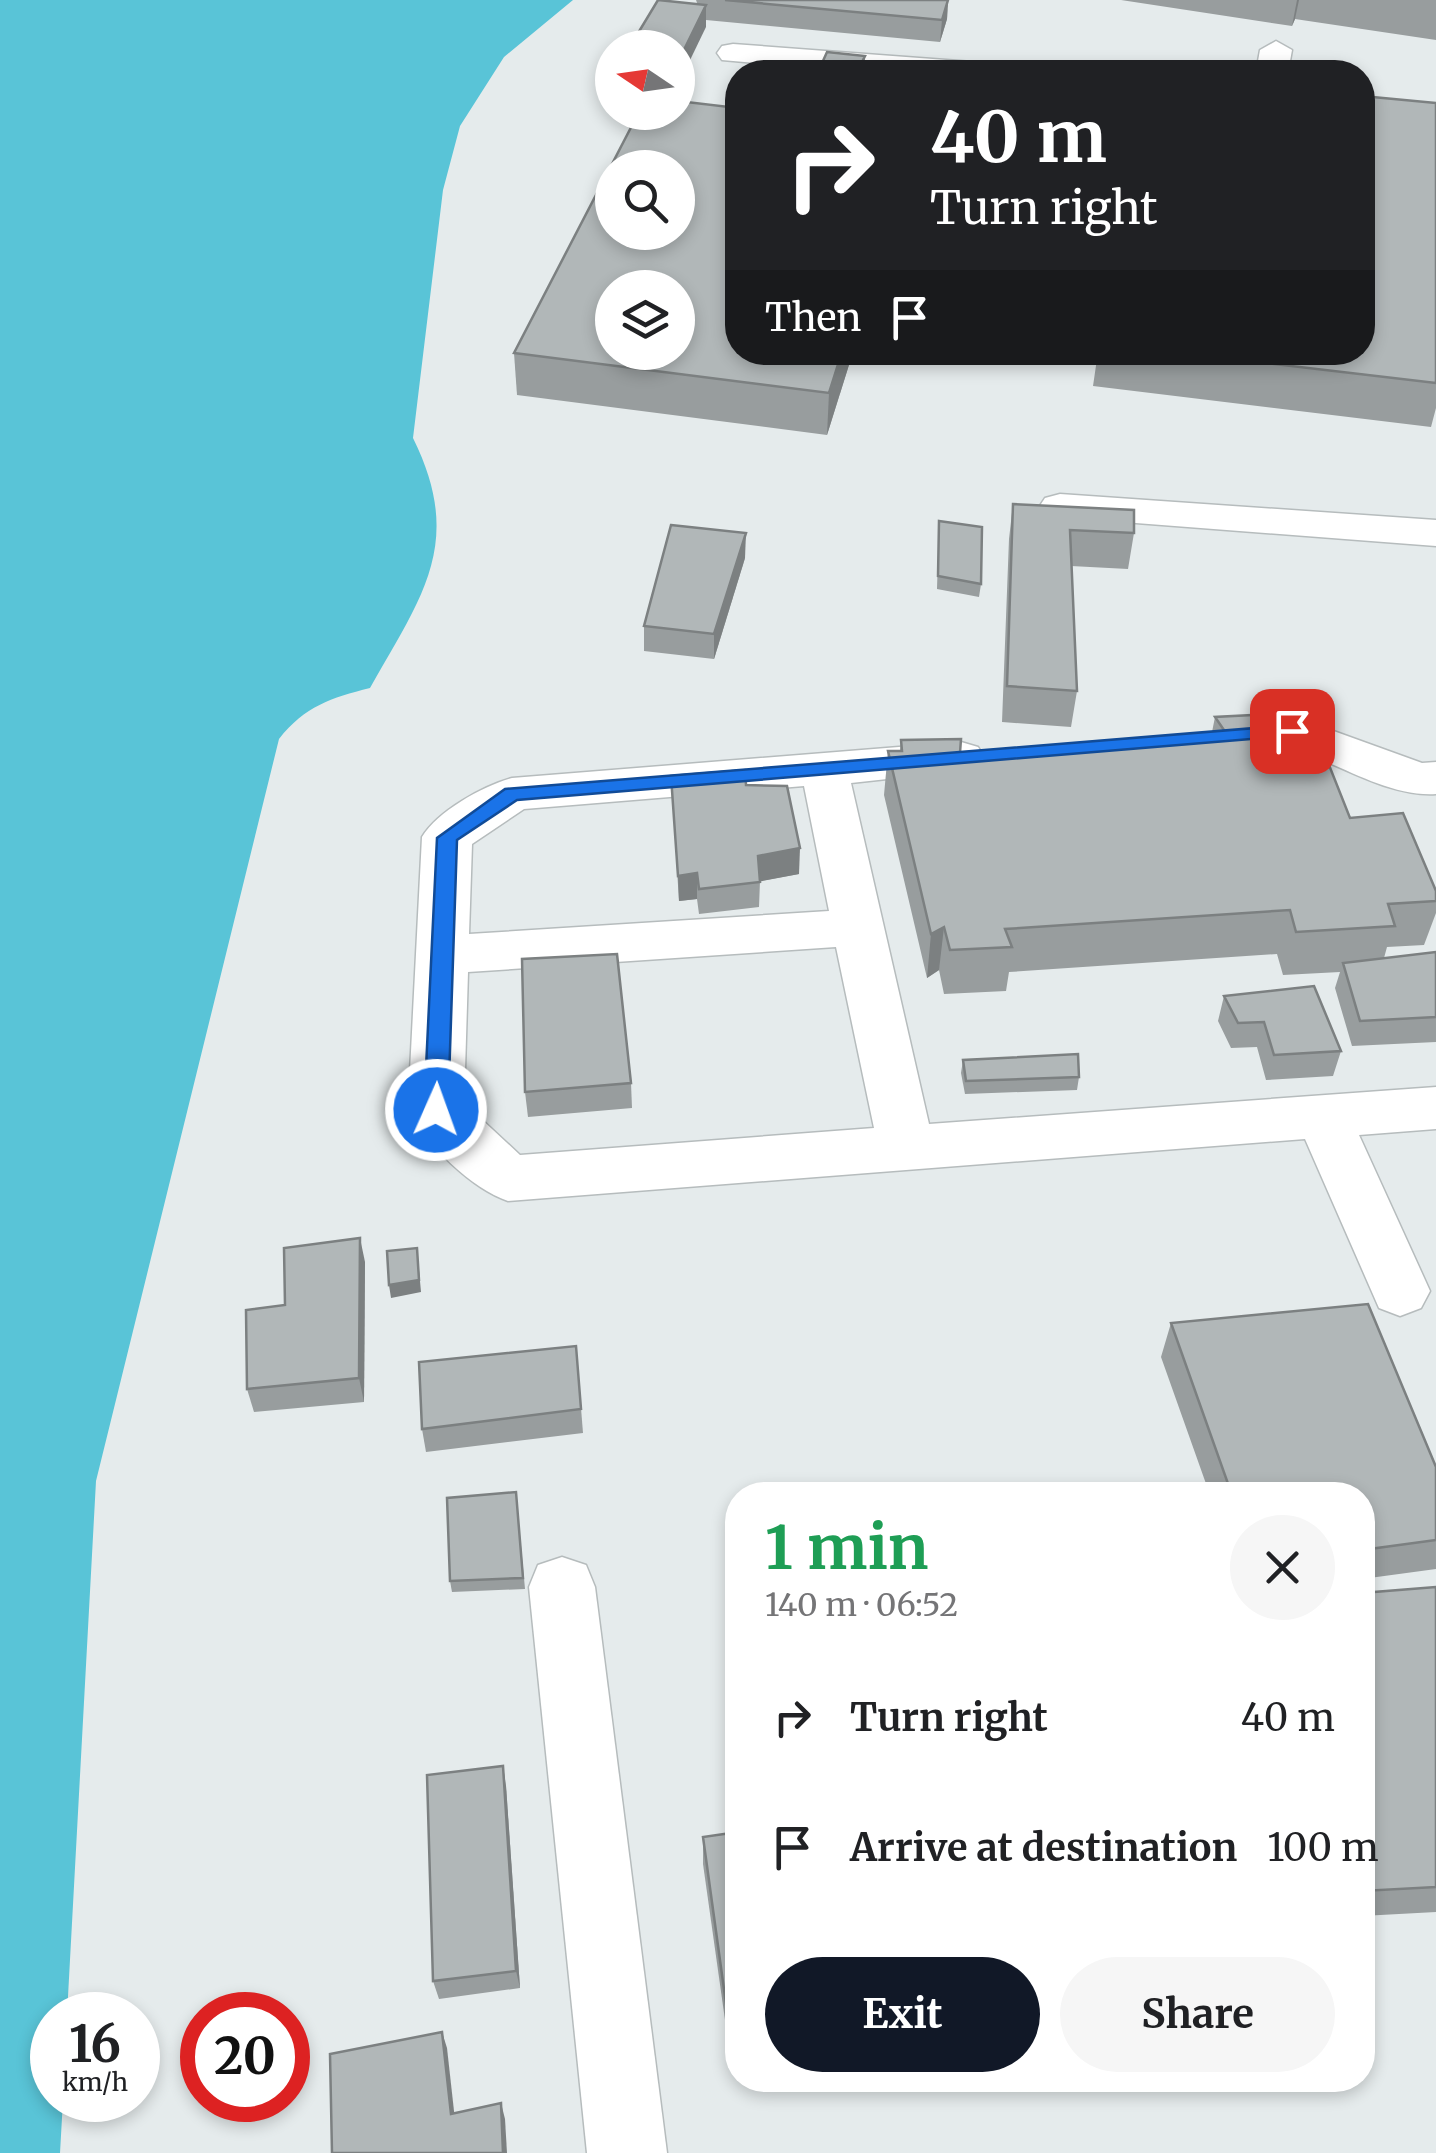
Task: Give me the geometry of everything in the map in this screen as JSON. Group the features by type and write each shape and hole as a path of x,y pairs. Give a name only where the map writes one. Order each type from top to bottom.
{"lane":[{"path":"733,53 821,60"},
{"path":"1042,506 1436,533"},
{"path":"1194,739 1292,731 1430,793"},
{"path":"999,754 512,794 447,838 436,1110 508,1178 1436,1108"},
{"path":"824,769 906,1148"},
{"path":"442,955 858,927"},
{"path":"1323,1117 1400,1291"},
{"path":"562,1587 627,2153"}],"water":[{"path":"0,0 573,0 504,57 460,126 443,190 413,438 436,508 431,568 420,596 370,688 320,705 279,739 96,1481 68,1992 30,1992 30,2122 62,2122 60,2153 0,2153"}],"building":[{"path":"658,0 706,5 694,30 640,30"},
{"path":"725,0 948,0 942,20"},
{"path":"827,52 865,56 863,60 823,60"},
{"path":"1375,97 1436,103 1436,383 1283,365 1375,365"},
{"path":"695,103 725,106 725,365 838,365 829,393 648,370 695,370 695,270 595,270 595,363 514,353 595,197 595,250 695,250 695,150 619,150 630,130 695,130"},
{"path":"1013,504 1134,510 1134,533 1070,530 1077,691 1007,686"},
{"path":"939,521 982,527 981,584 938,576"},
{"path":"671,525 746,533 714,634 644,626"},
{"path":"1308,712 1350,818 1403,813 1436,891 1436,901 1388,904 1395,926 1296,932 1290,910 1005,929 1012,947 950,950 944,927 931,934 888,751 902,751 901,740 961,739 960,753 1228,736 1215,717"},
{"path":"745,770 746,785 787,786 800,848 758,856 760,882 699,889 697,873 678,876 671,776"},
{"path":"1436,952 1436,1017 1360,1021 1343,963"},
{"path":"617,954 631,1083 525,1092 522,959"},
{"path":"1314,986 1341,1051 1274,1055 1264,1022 1238,1023 1224,996"},
{"path":"1078,1054 1079,1077 966,1081 963,1060"},
{"path":"360,1238 359,1378 247,1389 246,1310 285,1305 284,1248"},
{"path":"417,1248 419,1280 389,1285 387,1251"},
{"path":"1368,1304 1436,1467 1436,1540 1375,1548 1375,1482 1227,1482 1171,1323"},
{"path":"576,1346 581,1409 422,1429 419,1362"},
{"path":"516,1492 523,1578 450,1581 447,1498"},
{"path":"1436,1587 1436,1887 1375,1890 1375,1592"},
{"path":"503,1766 516,1971 433,1981 427,1775"},
{"path":"725,1834 725,1996 703,1837"},
{"path":"442,2032 451,2114 501,2103 503,2153 332,2153 330,2054"}],"route":[{"path":"436,1110 447,838 512,794 1292,731"}]}
